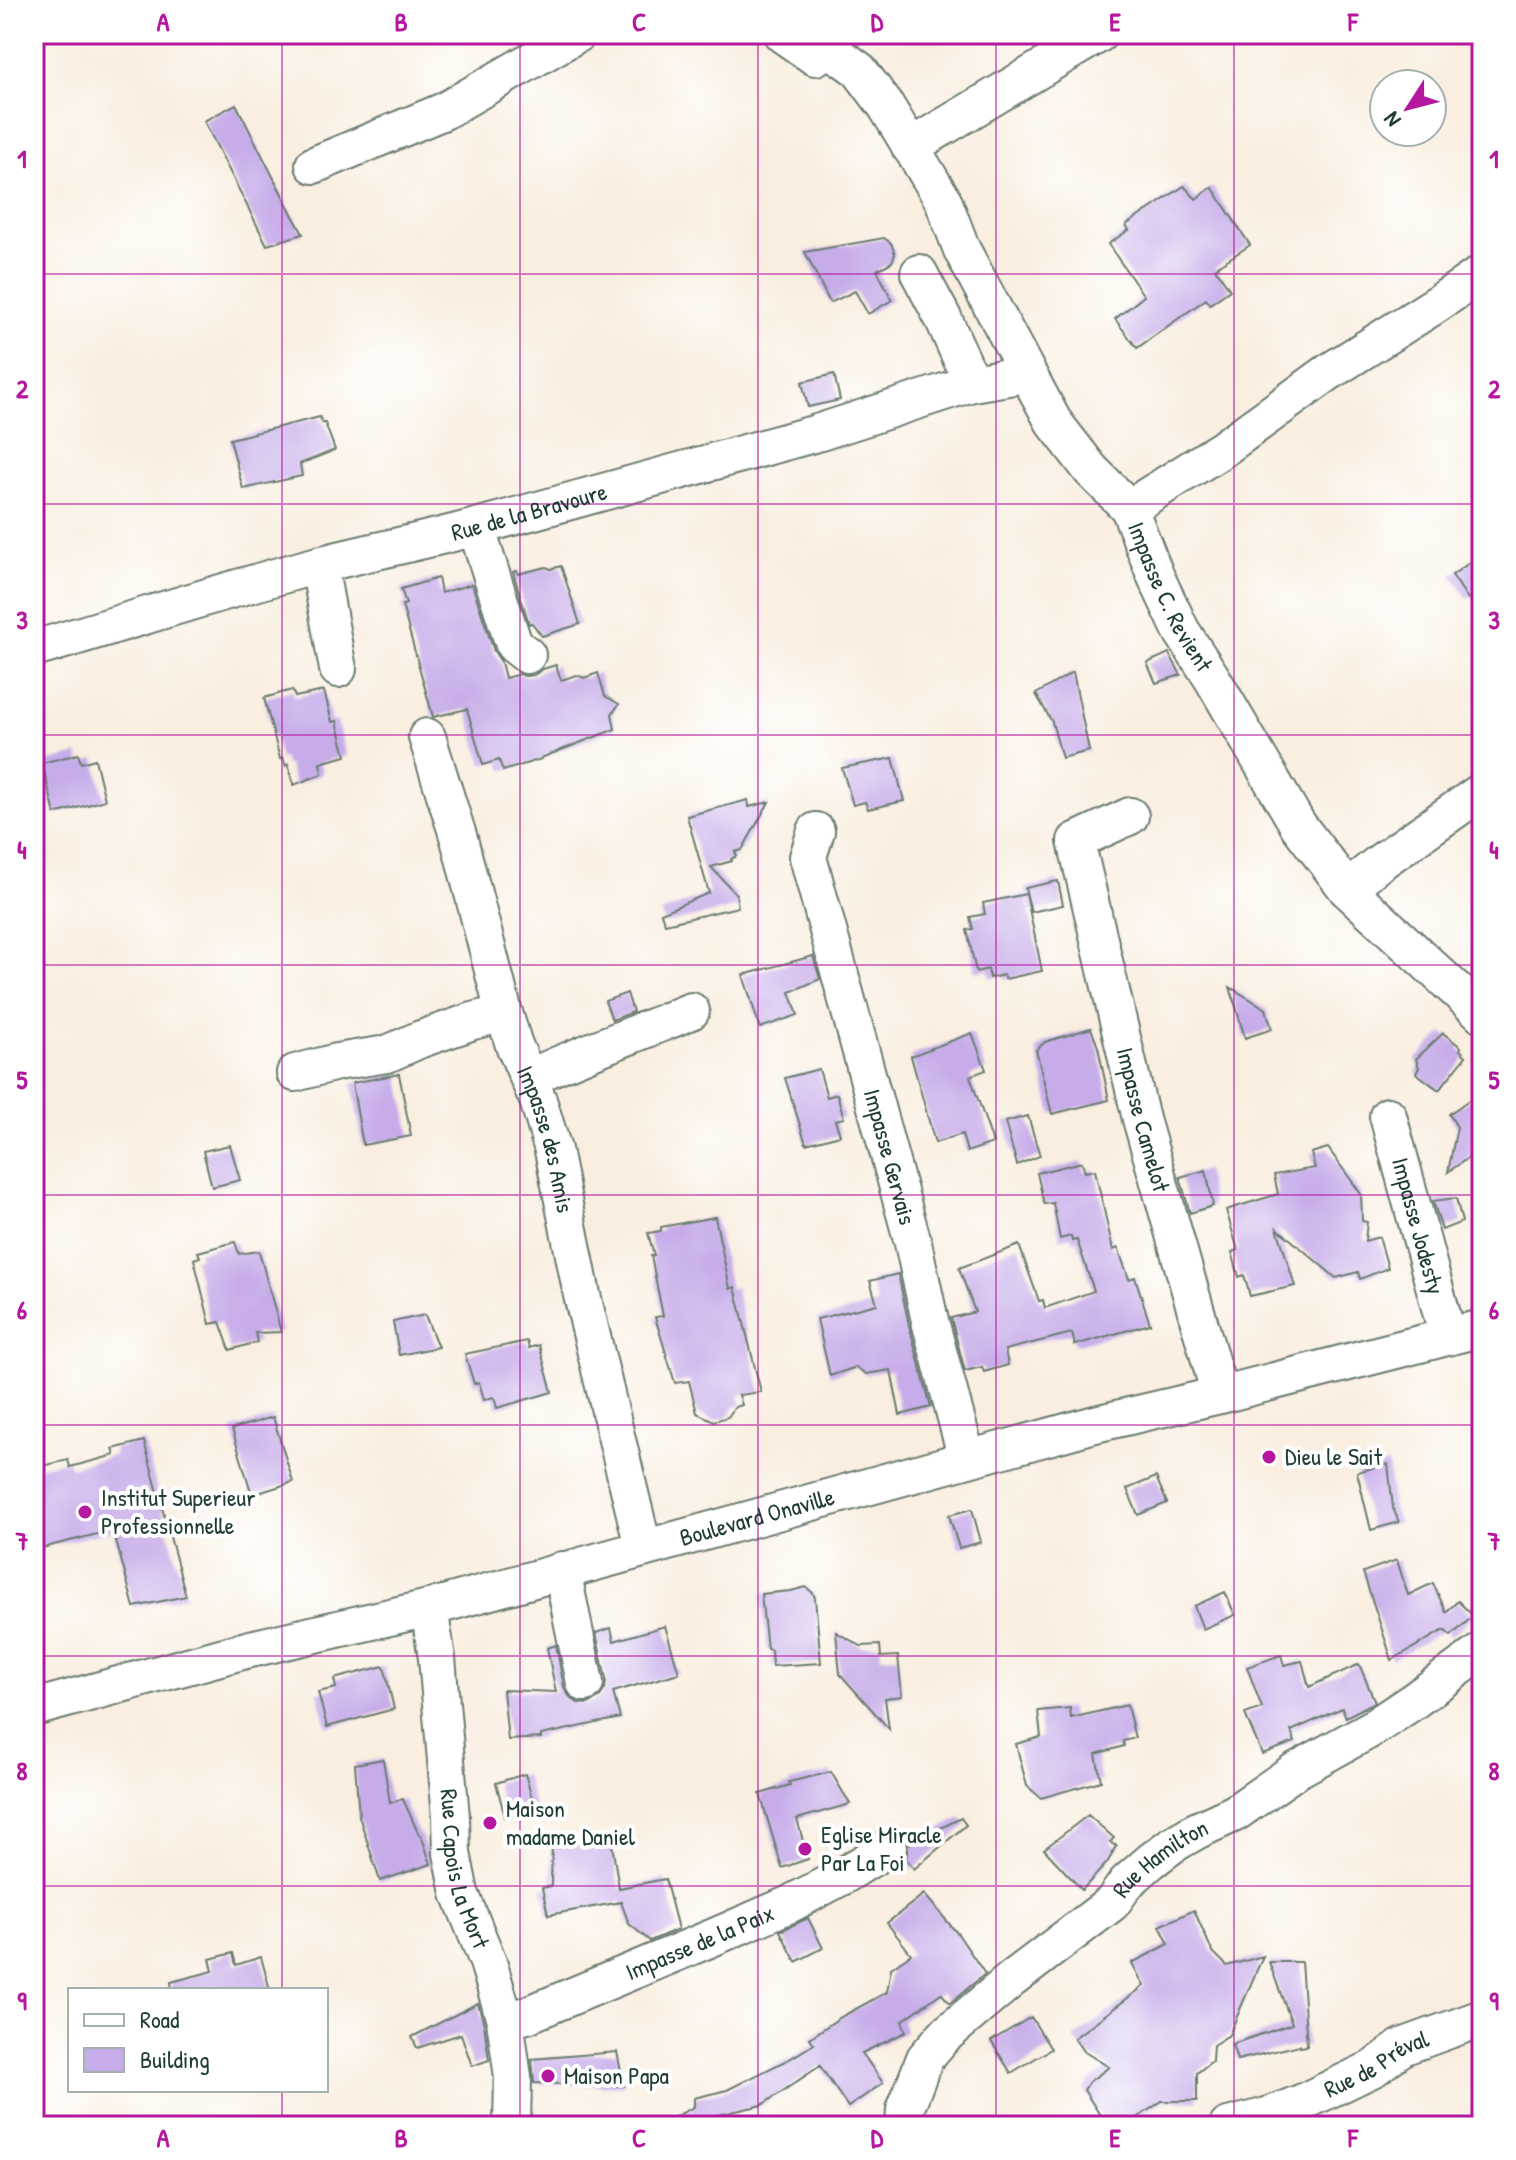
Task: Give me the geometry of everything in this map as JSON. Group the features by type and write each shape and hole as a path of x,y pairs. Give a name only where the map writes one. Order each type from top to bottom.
{"street":[{"path":"314,165 444,111 577,34"},
{"path":"782,34 815,57 823,42"},
{"path":"910,147 1099,34"},
{"name":"Impasse C. Revient","path":"823,42 859,70 886,106 943,200 962,250 1053,421 1091,470 1129,508 1181,630 1298,825 1347,889 1482,1014"},
{"path":"919,273 972,383"},
{"path":"1129,508 1221,450 1329,372 1482,273"},
{"name":"Rue de la Bravoure","path":"34,649 319,565 426,541 817,433 972,383 1014,376 1025,371"},
{"path":"476,527 514,645 527,655"},
{"path":"319,565 338,669"},
{"name":"Impasse des Amis","path":"427,737 459,839 504,1013 538,1100 553,1150 582,1295 643,1547"},
{"path":"1347,889 1482,791"},
{"name":"Impasse Camelot","path":"1130,816 1076,841 1141,1119 1220,1395"},
{"name":"Impasse Gervais","path":"812,844 967,1459"},
{"path":"529,1078 691,1011"},
{"path":"295,1073 387,1054 421,1039 504,1013"},
{"name":"Impasse Jodesty","path":"1388,1116 1465,1332"},
{"name":"Boulevard Onaville","path":"37,1696 429,1608 940,1465 1465,1332"},
{"path":"562,1570 585,1683"},
{"name":"Rue Capois La Mort","path":"429,1608 437,1658 452,1853 460,1893 488,1962 505,2020 513,2077 512,2126"},
{"name":"Rue Hamilton","path":"904,2126 905,2110 925,2058 944,2036 1012,1979 1112,1903 1127,1882 1151,1861 1196,1831 1235,1813 1295,1771 1373,1728 1482,1651"},
{"name":"Impasse de la Paix","path":"505,2020 527,2015 754,1920 816,1891 888,1848"},
{"name":"Rue de Préval","path":"1228,2126 1301,2103 1374,2068 1402,2047 1482,2018"}],"building":[{"path":"236,104 303,234 267,245 204,121"},
{"path":"1184,186 1196,199 1212,187 1250,245 1215,268 1230,290 1210,304 1206,299 1137,348 1115,319 1144,296 1108,244 1129,230 1126,225"},
{"path":"884,238 891,243 895,254 892,262 877,270 892,300 868,314 855,291 830,303 805,252"},
{"path":"834,374 840,400 808,407 802,382"},
{"path":"320,417 335,450 300,464 302,476 243,489 230,439"},
{"path":"1482,554 1482,590 1468,599 1452,575"},
{"path":"561,566 580,624 542,636 532,623 529,624 513,572 517,571 518,574"},
{"path":"438,578 441,593 472,584 505,678 520,674 534,675 556,665 561,680 598,673 605,696 619,704 612,714 615,729 503,771 499,760 483,765 467,709 433,717 402,605 406,604 401,589"},
{"path":"1169,653 1181,675 1156,683 1147,663"},
{"path":"1073,672 1089,751 1062,758 1052,722 1036,694"},
{"path":"292,690 295,697 324,691 332,722 337,721 346,756 320,763 322,774 294,785 288,764 286,766 283,758 280,759 264,698"},
{"path":"78,754 81,763 95,759 105,800 55,814 42,763"},
{"path":"893,758 904,801 868,809 865,802 853,805 842,768"},
{"path":"748,800 749,807 769,802 742,850 735,852 737,856 732,861 711,867 736,894 738,907 665,924 661,913 709,893 687,816"},
{"path":"1058,881 1063,905 1031,912 1025,888"},
{"path":"1026,894 1042,971 1005,979 1004,975 990,978 988,969 976,972 967,930 973,929 970,917 985,914 983,903"},
{"path":"813,956 820,979 790,992 798,1015 760,1028 743,975"},
{"path":"1230,987 1266,1009 1272,1029 1245,1038"},
{"path":"627,993 633,1012 612,1020 605,1001"},
{"path":"1091,1028 1109,1100 1052,1114 1036,1050 1045,1042"},
{"path":"972,1033 986,1070 970,1076 993,1143 967,1152 962,1134 935,1143 911,1056"},
{"path":"1443,1033 1461,1047 1466,1056 1439,1090 1416,1073 1419,1068 1416,1059"},
{"path":"819,1069 827,1097 837,1094 844,1118 835,1120 840,1135 806,1144 785,1078"},
{"path":"399,1074 411,1136 363,1145 352,1083"},
{"path":"1482,1091 1482,1148 1448,1172 1457,1127 1449,1114"},
{"path":"1028,1116 1040,1156 1017,1165 1005,1122"},
{"path":"230,1145 240,1180 212,1187 203,1151"},
{"path":"1328,1148 1361,1194 1362,1221 1367,1222 1365,1241 1379,1237 1388,1268 1360,1279 1358,1272 1336,1278 1277,1228 1295,1286 1250,1296 1244,1275 1239,1277 1232,1252 1238,1250 1226,1210 1278,1194 1274,1175 1315,1168 1311,1153"},
{"path":"1082,1162 1085,1172 1095,1170 1113,1250 1118,1248 1129,1279 1135,1277 1150,1324 1075,1345 1072,1333 1005,1350 1008,1365 984,1372 982,1367 965,1371 951,1318 975,1312 959,1268 1019,1245 1039,1301 1043,1300 1045,1308 1094,1291 1077,1240 1072,1241 1071,1236 1060,1239 1053,1203 1044,1204 1037,1173"},
{"path":"1206,1170 1213,1206 1190,1213 1180,1177"},
{"path":"1456,1198 1462,1222 1442,1230 1433,1201"},
{"path":"715,1217 730,1289 735,1287 761,1392 739,1395 742,1405 735,1407 728,1417 714,1421 697,1413 689,1381 675,1383 655,1317 663,1316 648,1233 661,1231 661,1227"},
{"path":"235,1242 239,1254 259,1251 281,1332 255,1333 257,1342 230,1350 220,1322 210,1324 194,1259 200,1257 198,1252"},
{"path":"898,1274 931,1407 900,1415 891,1370 866,1374 856,1367 830,1376 817,1319 877,1304 870,1281"},
{"path":"425,1315 438,1347 399,1355 393,1322"},
{"path":"527,1341 529,1348 539,1345 552,1392 497,1408 494,1397 484,1400 479,1382 474,1384 465,1354"},
{"path":"273,1417 293,1482 252,1495 232,1429"},
{"path":"144,1441 186,1596 134,1607 113,1530 34,1550 34,1474 39,1472 38,1467 68,1460 70,1467 115,1455 113,1449"},
{"path":"1388,1464 1393,1508 1399,1522 1371,1530 1357,1472"},
{"path":"1156,1477 1167,1503 1138,1515 1127,1489"},
{"path":"972,1509 981,1542 959,1548 949,1515"},
{"path":"1397,1560 1408,1595 1433,1583 1446,1612 1458,1601 1473,1616 1451,1636 1444,1630 1392,1660 1363,1572"},
{"path":"806,1587 815,1598 821,1663 772,1666 761,1594"},
{"path":"1225,1592 1235,1615 1203,1629 1194,1606"},
{"path":"665,1626 679,1673 613,1692 620,1718 541,1735 541,1738 508,1740 503,1690 556,1692 547,1648 556,1645 564,1687 569,1696 578,1703 588,1704 599,1698 605,1689 606,1679 596,1633 611,1628 614,1641"},
{"path":"836,1632 861,1646 880,1645 881,1657 898,1656 902,1696 885,1698 889,1729 840,1674"},
{"path":"1281,1655 1284,1665 1302,1661 1309,1687 1359,1664 1375,1702 1346,1717 1342,1708 1291,1731 1295,1742 1262,1754 1245,1714 1262,1708 1247,1667"},
{"path":"384,1666 394,1709 327,1727 318,1692 336,1688 334,1679"},
{"path":"1127,1705 1135,1738 1123,1741 1124,1746 1096,1754 1101,1781 1041,1798 1027,1786 1016,1744 1041,1737 1038,1711 1070,1708 1071,1718"},
{"path":"383,1759 390,1803 403,1799 431,1864 380,1881 359,1816 355,1764"},
{"path":"831,1772 850,1804 797,1819 808,1859 782,1868 760,1794 790,1785 789,1782"},
{"path":"525,1774 535,1808 505,1817 496,1783"},
{"path":"1088,1815 1114,1838 1110,1842 1117,1846 1107,1863 1082,1890 1044,1849"},
{"path":"961,1818 966,1825 914,1869 906,1859 908,1844"},
{"path":"611,1838 619,1888 665,1879 678,1929 650,1941 629,1924 621,1902 548,1915 542,1888 551,1886 552,1839"},
{"path":"924,1894 958,1934 985,1974 950,2003 941,1993 902,2021 906,2032 862,2053 883,2083 848,2107 820,2066 762,2105 679,2124 676,2116 694,2107 694,2098 727,2090 791,2058 814,2044 810,2038 839,2018 887,1992 891,1968 911,1954 887,1923"},
{"path":"1194,1910 1212,1951 1227,1966 1263,1956 1229,2035 1213,2045 1212,2061 1197,2073 1197,2101 1162,2101 1125,2126 1107,2126 1084,2090 1089,2082 1109,2067 1083,2051 1074,2038 1144,1986 1132,1963 1169,1944 1160,1926"},
{"path":"808,1918 823,1948 796,1962 780,1931"},
{"path":"233,1953 236,1965 261,1957 269,1988 172,1988 171,1982 213,1971 210,1959"},
{"path":"1269,1962 1301,1962 1307,2046 1237,2060 1232,2044 1292,2024"},
{"path":"478,2003 489,2060 472,2066 461,2034 417,2048 412,2037"},
{"path":"1031,2017 1051,2049 1011,2073 991,2041"},
{"path":"617,2052 624,2086 534,2083 532,2059"}],"place":[{"name":"Dieu le Sait","path":"1269,1457"},
{"name":"Institut Superieur Professionnelle","path":"85,1512"},
{"name":"Maison madame Daniel","path":"490,1823"},
{"name":"Eglise Miracle Par La Foi","path":"805,1849"},
{"name":"Maison Papa","path":"548,2076"}]}
